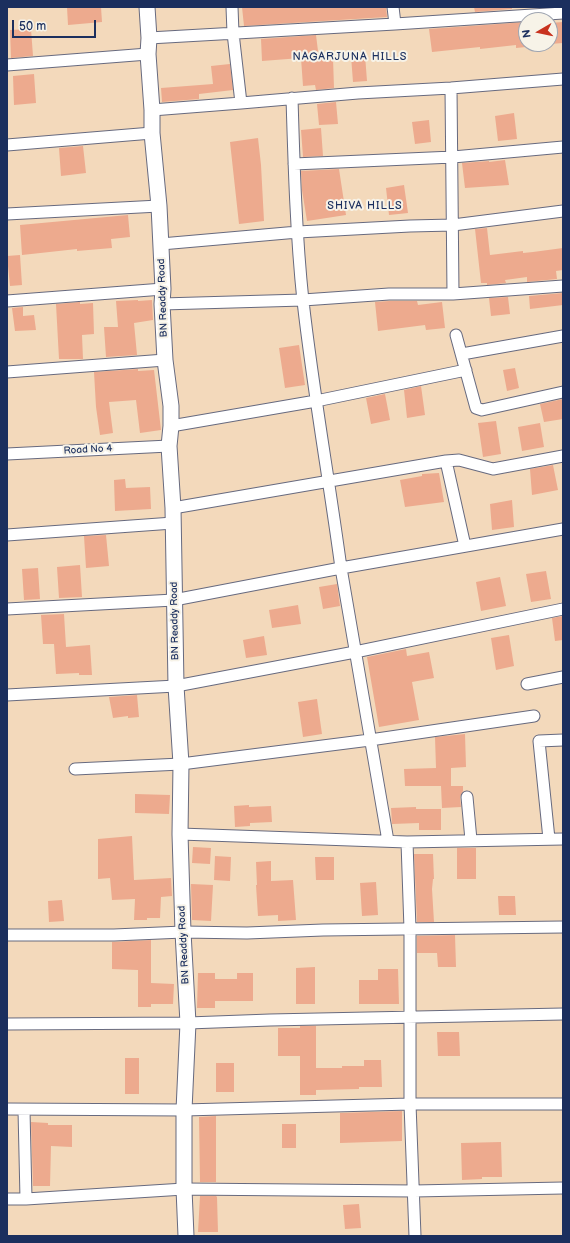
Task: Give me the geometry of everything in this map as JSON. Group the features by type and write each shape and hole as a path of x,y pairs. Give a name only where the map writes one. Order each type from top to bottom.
{"street":[{"name":"BN Readdy Road","path":"147,7 152,133 161,244 165,360 171,406 169,446 173,508 176,686 181,764 180,834 183,932 188,1023 184,1110 184,1189 186,1236"},
{"path":"232,7 233,33 241,103"},
{"path":"394,7 395,24"},
{"path":"149,38 563,13"},
{"path":"7,65 148,54"},
{"path":"152,110 358,93 451,88 563,79"},
{"path":"451,88 453,294"},
{"path":"292,98 294,164 303,300 316,401 341,568 388,841"},
{"path":"7,145 152,133"},
{"path":"294,164 452,157 563,147"},
{"path":"7,214 159,206"},
{"path":"161,244 298,232 453,225 563,211"},
{"path":"7,301 163,297 303,300 389,294 453,294 563,286"},
{"path":"456,335 476,408 482,410 563,392"},
{"path":"462,354 563,336"},
{"path":"7,372 165,360"},
{"path":"171,426 316,401 466,370"},
{"name":"Road No 4","path":"7,454 169,446"},
{"path":"173,508 446,461 459,460 493,469 563,456"},
{"path":"446,461 465,546"},
{"path":"7,535 173,523"},
{"path":"7,609 174,600 341,568 563,529"},
{"path":"7,695 176,686 355,652 563,609"},
{"path":"527,684 563,677"},
{"path":"75,769 181,764 370,740 534,716"},
{"path":"548,839 538,741 563,740"},
{"path":"467,797 471,840"},
{"path":"180,834 407,842 563,839"},
{"path":"407,842 410,929 410,1104 415,1236"},
{"path":"7,935 183,932 247,933 323,930 563,927"},
{"path":"7,1024 188,1023 563,1014"},
{"path":"7,1110 184,1110 410,1104 563,1104"},
{"path":"24,1110 26,1200"},
{"path":"7,1199 26,1200 184,1189 414,1191 563,1188"}],"building":[{"path":"67,7 101,7 102,22 68,25"},
{"path":"242,7 386,7 387,17 244,26"},
{"path":"474,7 512,7 512,9 475,12"},
{"path":"558,22 563,22 563,43 558,43"},
{"path":"518,23 518,48 516,48 516,45 432,52 429,29"},
{"path":"31,29 33,56 11,58 10,30"},
{"path":"316,35 319,59 333,58 334,88 316,90 315,85 303,86 301,58 262,61 261,39"},
{"path":"365,55 367,81 353,82 351,56"},
{"path":"230,64 233,90 199,94 199,99 162,102 161,88 213,84 211,66"},
{"path":"34,74 36,103 14,105 13,76"},
{"path":"336,102 338,124 319,125 317,104"},
{"path":"514,113 517,139 498,141 495,116"},
{"path":"429,120 431,142 415,144 412,122"},
{"path":"321,128 323,156 303,157 301,130"},
{"path":"258,138 264,221 239,224 230,142"},
{"path":"83,146 86,173 61,176 59,148"},
{"path":"505,160 509,185 465,188 462,163"},
{"path":"339,169 346,215 307,221 302,190 301,171"},
{"path":"404,185 408,213 389,215 386,188"},
{"path":"128,215 130,237 111,239 112,248 77,251 77,249 22,255 20,225"},
{"path":"487,228 490,255 563,248 563,270 556,271 557,279 527,282 527,277 505,280 506,283 487,285 487,283 481,283 475,229"},
{"path":"20,255 22,285 10,286 7,256"},
{"path":"563,293 563,305 530,309 529,296"},
{"path":"508,297 510,314 491,316 489,298"},
{"path":"152,300 153,320 134,323 137,355 106,357 104,327 118,327 116,301"},
{"path":"417,301 418,305 442,302 445,328 426,330 425,325 378,331 375,302"},
{"path":"80,302 80,304 93,303 94,334 82,335 83,359 59,359 56,304"},
{"path":"23,307 23,316 34,315 36,330 15,331 12,308"},
{"path":"299,345 305,385 285,388 279,348"},
{"path":"515,368 519,388 507,391 503,370"},
{"path":"138,369 138,371 154,370 161,430 140,433 136,400 109,402 113,433 100,435 96,407 94,372"},
{"path":"421,386 425,415 407,418 404,390"},
{"path":"385,394 390,420 371,424 366,398"},
{"path":"563,399 563,419 544,422 540,404"},
{"path":"496,421 501,454 483,457 478,423"},
{"path":"540,423 544,447 522,451 518,427"},
{"path":"553,465 558,490 532,495 530,469"},
{"path":"439,473 444,502 405,507 400,480 422,476 422,474"},
{"path":"125,479 126,488 150,487 151,509 115,511 114,480"},
{"path":"512,500 514,527 492,530 490,504"},
{"path":"106,535 109,566 86,568 84,536"},
{"path":"80,565 82,597 59,598 57,567"},
{"path":"38,568 40,599 24,600 22,569"},
{"path":"546,571 551,599 531,602 526,574"},
{"path":"500,577 506,606 481,611 476,582"},
{"path":"337,584 340,606 323,609 319,587"},
{"path":"298,605 301,624 272,628 269,610"},
{"path":"64,614 66,647 90,645 92,675 79,675 79,673 56,674 54,644 43,644 41,615"},
{"path":"563,616 563,640 555,641 552,618"},
{"path":"509,635 514,666 496,670 491,638"},
{"path":"264,636 267,655 246,658 243,640"},
{"path":"406,649 407,656 429,652 434,678 412,682 419,720 379,727 367,657"},
{"path":"137,695 139,717 128,718 128,716 113,718 109,697"},
{"path":"317,699 322,734 303,737 298,702"},
{"path":"465,734 466,767 451,768 451,786 463,786 463,791 460,797 461,807 442,808 441,786 405,786 404,769 436,768 435,737"},
{"path":"135,794 170,795 169,814 135,813"},
{"path":"249,805 249,807 271,806 272,822 250,823 250,826 235,827 234,806"},
{"path":"416,807 416,809 441,809 441,830 419,830 419,823 392,824 391,808"},
{"path":"132,836 134,880 171,878 172,896 161,897 160,918 134,920 135,899 112,900 110,878 98,879 98,839"},
{"path":"193,847 211,848 210,864 192,863"},
{"path":"457,848 476,848 476,879 457,879"},
{"path":"414,854 433,854 434,879 432,889 434,922 417,922"},
{"path":"215,856 231,857 230,881 214,880"},
{"path":"315,857 334,857 334,880 316,880"},
{"path":"271,861 271,881 293,880 296,920 278,921 278,915 258,916 256,862"},
{"path":"376,882 378,915 362,916 360,883"},
{"path":"191,884 213,885 211,921 192,920"},
{"path":"498,896 515,896 516,915 499,915"},
{"path":"62,900 64,921 49,922 48,901"},
{"path":"455,935 456,967 438,967 437,953 417,953 417,936"},
{"path":"151,940 151,983 174,984 173,1004 151,1004 151,1007 138,1007 138,970 112,969 112,942"},
{"path":"315,967 315,1004 296,1004 296,968"},
{"path":"378,969 398,969 399,1004 359,1004 359,980 378,980"},
{"path":"198,973 215,973 215,979 237,979 237,973 253,973 253,1001 215,1001 215,1008 197,1008"},
{"path":"300,1026 316,1026 316,1068 364,1066 364,1060 381,1060 382,1087 316,1090 316,1095 300,1095 300,1056 278,1056 278,1028 300,1028"},
{"path":"437,1032 459,1032 460,1056 438,1056"},
{"path":"125,1058 139,1058 139,1094 125,1094"},
{"path":"216,1063 234,1063 234,1092 216,1092"},
{"path":"402,1111 402,1141 340,1143 340,1113"},
{"path":"216,1116 216,1182 200,1182 199,1117"},
{"path":"31,1122 48,1123 48,1125 72,1125 72,1147 51,1146 50,1186 33,1186"},
{"path":"282,1124 296,1124 296,1148 282,1148"},
{"path":"501,1142 502,1177 482,1177 482,1179 462,1180 461,1143"},
{"path":"200,1196 217,1197 218,1232 198,1232"},
{"path":"359,1204 361,1228 345,1229 343,1205"}],"district":[{"name":"NAGARJUNA HILLS","path":"350,57"},
{"name":"SHIVA HILLS","path":"365,206"}]}
